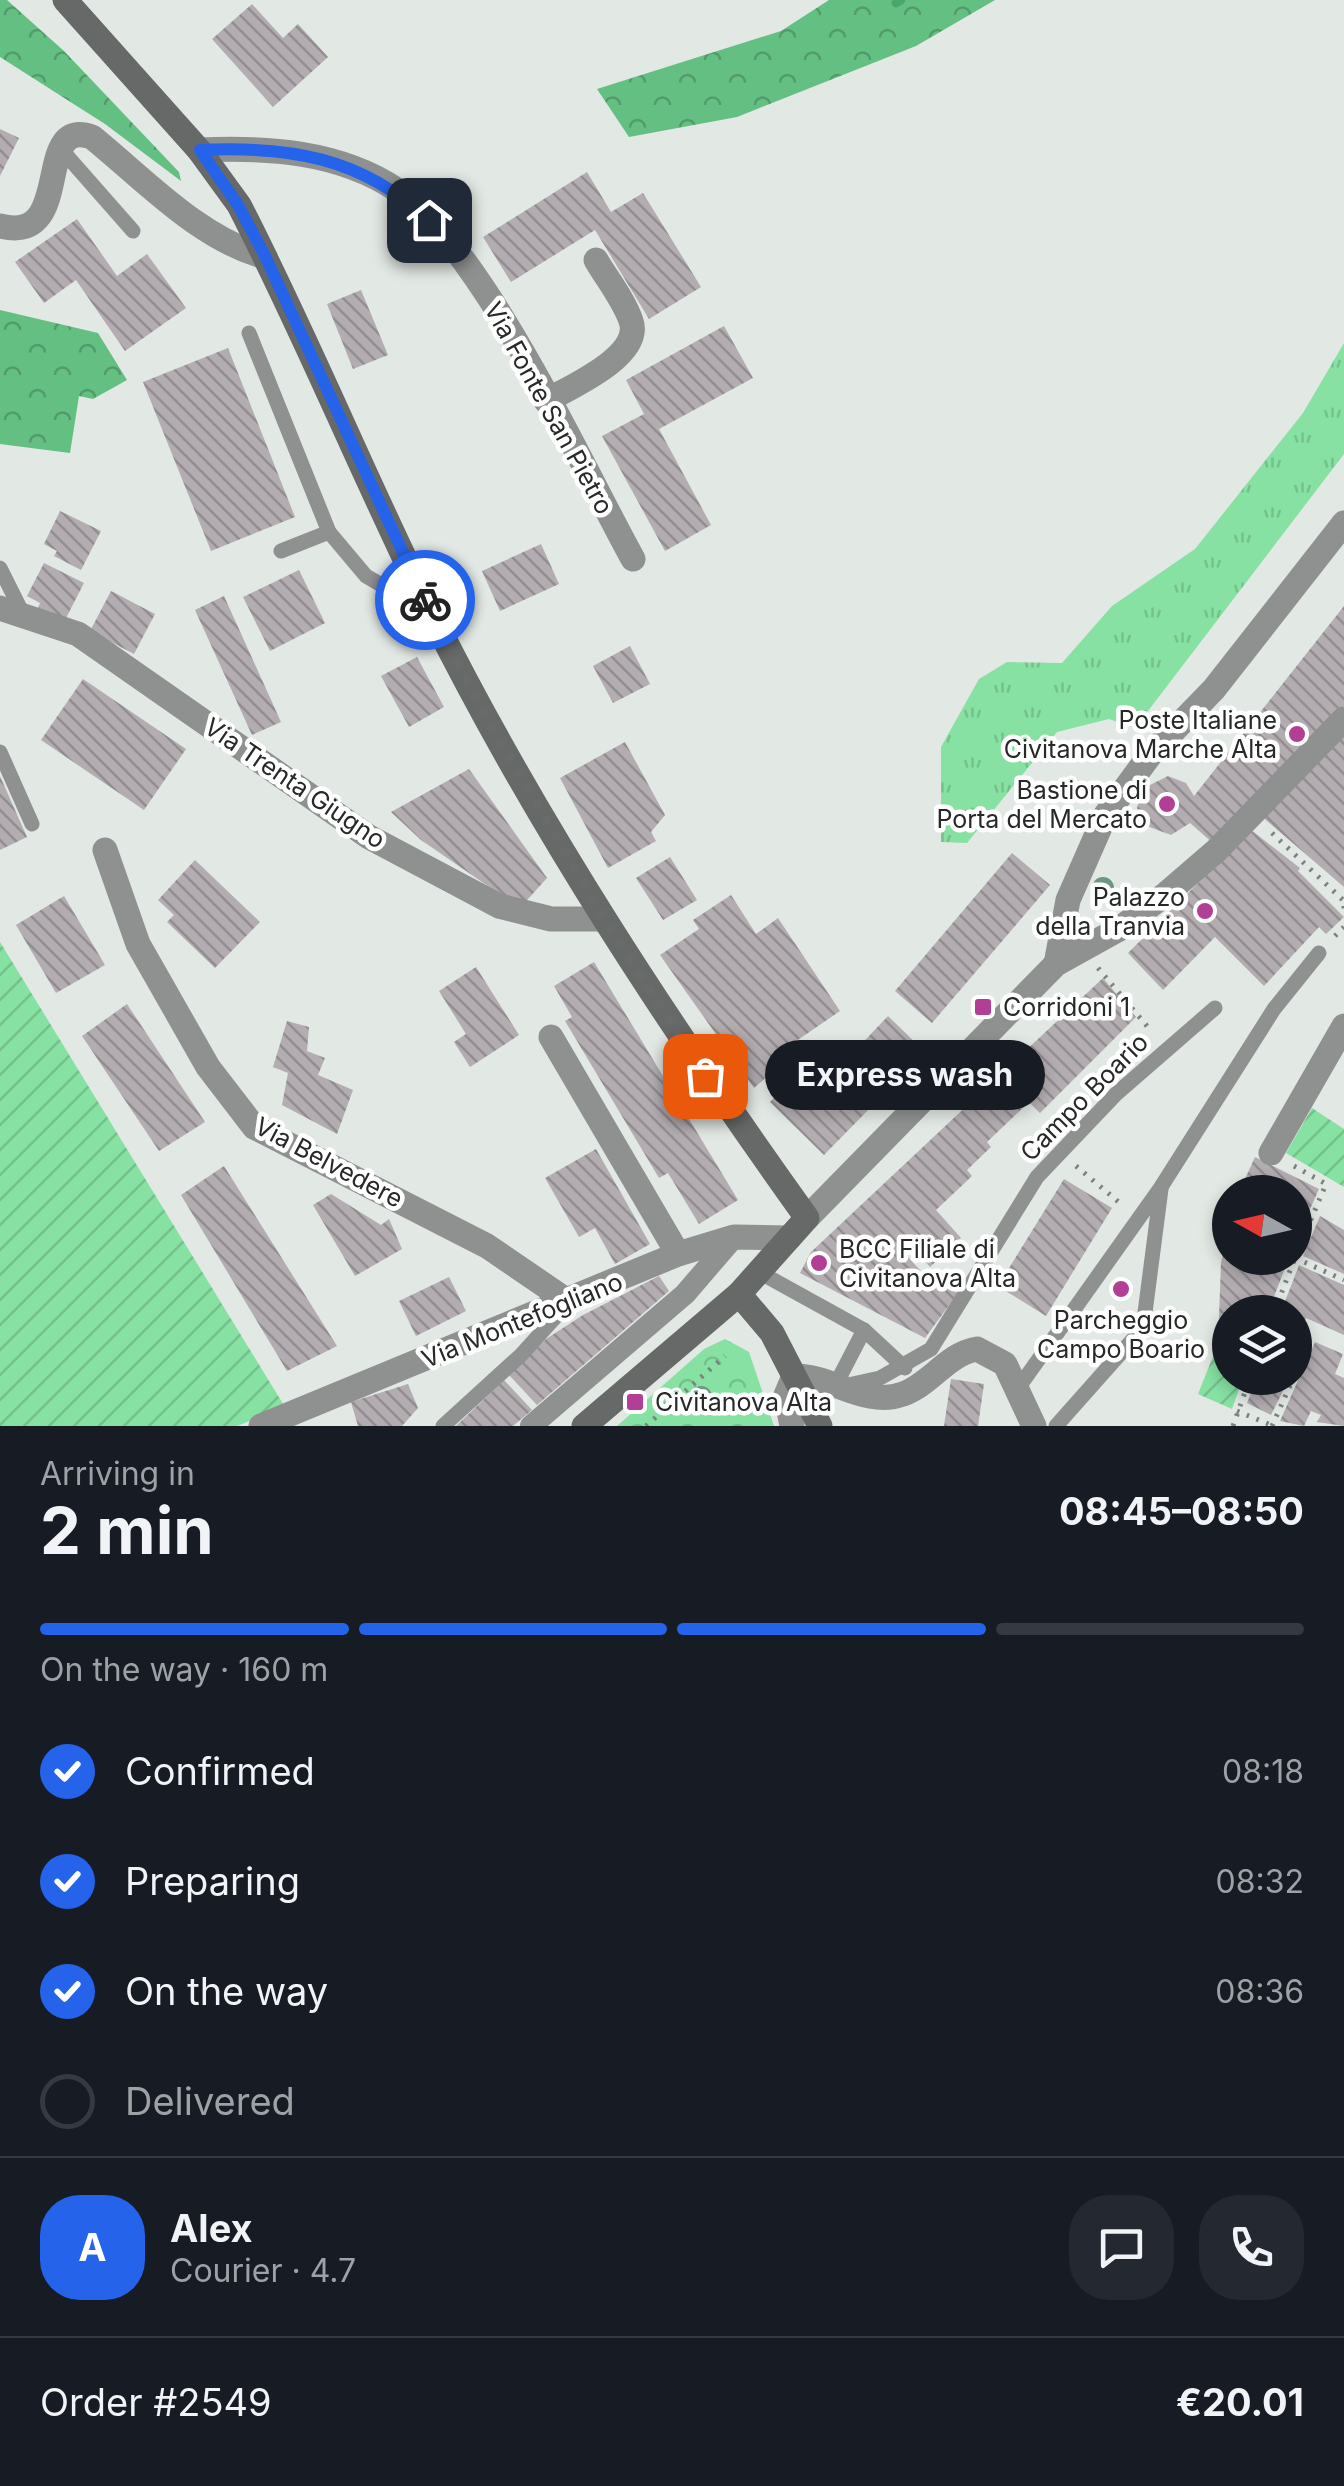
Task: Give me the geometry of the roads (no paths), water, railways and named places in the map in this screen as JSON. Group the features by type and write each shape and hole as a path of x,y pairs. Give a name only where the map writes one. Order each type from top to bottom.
{"main road":[{"path":"64,0 200,150 238,205 432,614 604,919 686,1049 806,1218 739,1294 584,1426"},
{"path":"739,1294 772,1333 820,1426"}],"street":[{"path":"0,226 26,226 36,218 54,183 59,147 66,137 79,133 92,137 233,248 265,256"},
{"name":"Via Fonte San Pietro","path":"200,150 292,151 350,167 397,190 429,220 491,301 632,559"},
{"path":"546,401 606,365 628,348 633,336 632,322 596,260"},
{"path":"1056,964 1068,900 1105,816 1150,755 1214,689 1344,522"},
{"name":"Via Trenta Giugno","path":"11,610 78,634 369,837 401,854 525,916 604,919"},
{"path":"806,1218 1056,964 1119,929 1217,850 1344,719"},
{"name":"Via Belvedere","path":"105,850 138,944 208,1067 254,1127 437,1219 569,1302"},
{"path":"1271,1152 1344,1026"},
{"path":"551,1036 678,1254"},
{"path":"531,1426 685,1294 734,1238"},
{"name":"Via Montefogliano","path":"261,1426 678,1254 734,1238 788,1238"},
{"path":"792,1426 786,1394 794,1376 859,1394 902,1394 956,1356 977,1349 996,1355 1020,1388 1034,1426"}],"lane":[{"path":"59,147 133,231"},
{"path":"248,333 330,532 366,576 432,614"},
{"path":"281,551 330,532"},
{"path":"0,568 11,610"},
{"path":"0,752 32,824"},
{"path":"1020,1388 1161,1187 1246,1050 1319,952"},
{"name":"Campo Boario","path":"836,1386 860,1384 904,1368 931,1349 1019,1204 1059,1150 1216,1008"},
{"path":"1056,1426 1143,1328 1161,1187"},
{"path":"759,1272 864,1330 904,1368"},
{"path":"443,1426 521,1354 569,1302"},
{"path":"836,1386 864,1330"}],"waterway":[{"path":"896,3 901,0"}],"place":[{"name":"Poste Italiane Civitanova Marche Alta","path":"1297,734"},
{"name":"Bastione di Porta del Mercato","path":"1167,804"},
{"name":"Palazzo della Tranvia","path":"1205,911"},
{"name":"Corridoni 1","path":"983,1007"},
{"name":"Express wash","path":"705,1076"},
{"name":"BCC Filiale di Civitanova Alta","path":"819,1263"},
{"name":"Parcheggio Campo Boario","path":"1121,1289"},
{"name":"Civitanova Alta","path":"635,1402"}]}
